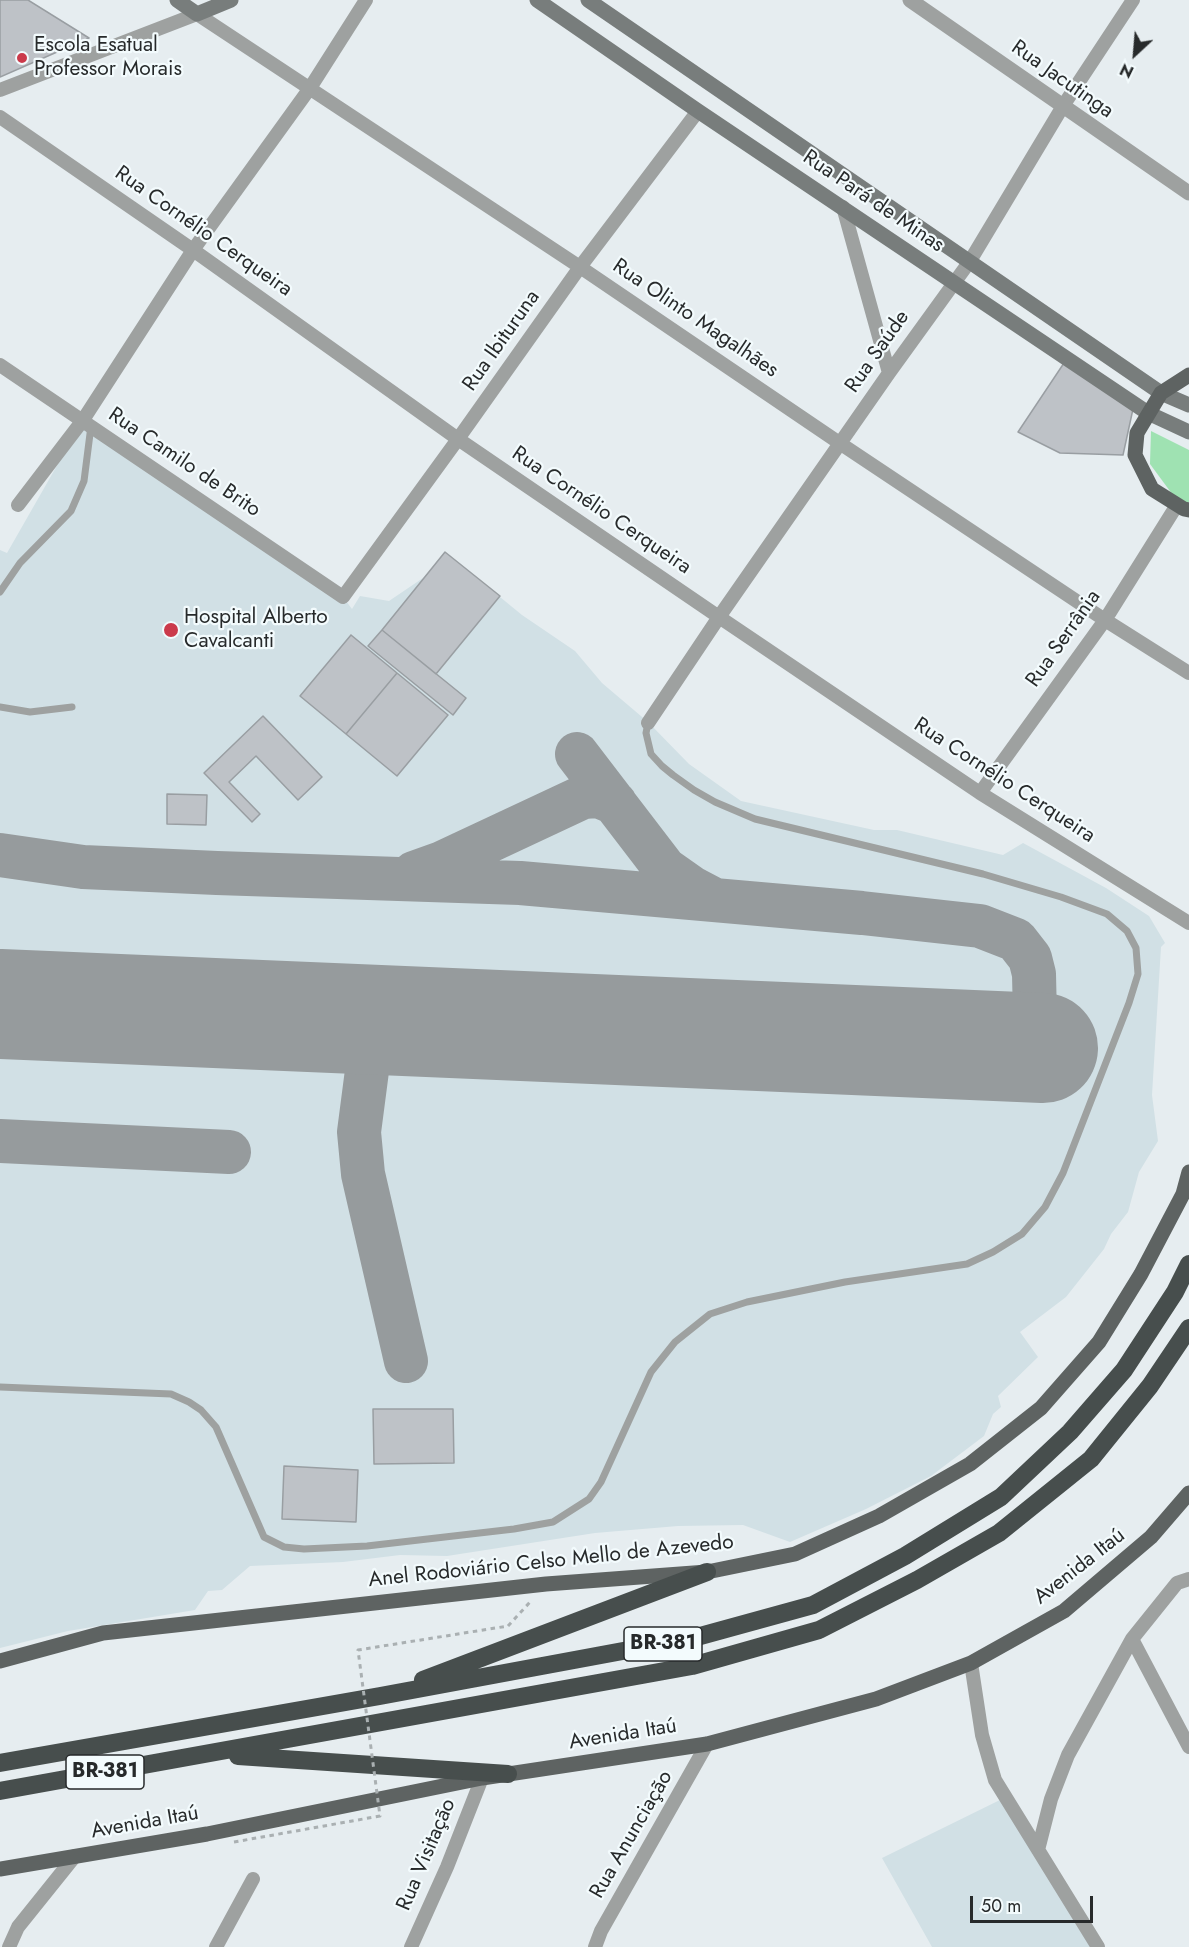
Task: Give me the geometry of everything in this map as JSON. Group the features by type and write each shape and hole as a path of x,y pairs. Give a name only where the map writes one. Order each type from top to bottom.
{"highway":[{"name":"BR-381","path":"0,1763 693,1638 813,1605 905,1556 1001,1497 1070,1432 1124,1370 1175,1292 1189,1264"},
{"name":"BR-381","path":"0,1791 692,1666 819,1630 917,1580 999,1533 1091,1459 1150,1386 1189,1328"},
{"path":"380,1696 707,1572"},
{"path":"209,1754 508,1774"}],"main road":[{"name":"Rua Olinto Magalhães","path":"177,0 197,14"},
{"path":"197,14 231,0"},
{"name":"Rua Pará de Minas","path":"537,0 698,111 1148,413 1189,432"},
{"name":"Rua Pará de Minas","path":"588,0 1161,393 1189,405"},
{"path":"1183,507 1152,489 1136,455 1137,433 1161,393 1189,375"},
{"name":"Anel Rodoviário Celso Mello de Azevedo","path":"0,1661 103,1633 546,1584 707,1572 795,1554 879,1516 970,1464 1041,1408 1099,1342 1147,1264 1183,1194 1189,1172"},
{"name":"Avenida Itaú","path":"0,1869 207,1834 482,1778 707,1744 876,1699 971,1663 1064,1611 1151,1537 1189,1494"}],"street":[{"path":"18,505 87,423 193,249 310,88 366,0"},
{"name":"Rua Jacutinga","path":"910,0 1189,193"},
{"name":"Rua Saúde","path":"648,723 889,373 970,261 1063,106 1133,0"},
{"name":"Rua Olinto Magalhães","path":"197,14 580,267 1105,620 1189,673"},
{"path":"0,90 197,14"},
{"name":"Rua Ibituruna","path":"343,597 580,267 698,111"},
{"name":"Rua Cornélio Cerqueira","path":"0,117 193,249 458,439 719,617 980,793 1189,923"},
{"path":"843,207 889,373"},
{"name":"Rua Camilo de Brito","path":"0,365 343,597"},
{"name":"Rua Serrânia","path":"980,793 1183,507"},
{"path":"1038,1850 1051,1799 1068,1755 1132,1639 1177,1583 1189,1579"},
{"path":"1132,1639 1189,1747"},
{"path":"971,1663 982,1735 995,1780 1098,1947"},
{"name":"Rua Anunciação","path":"595,1947 601,1931 707,1744"},
{"name":"Rua Visitação","path":"411,1947 447,1867 482,1778"},
{"path":"9,1947 18,1927 75,1856"},
{"path":"216,1947 253,1879"}],"lane":[{"path":"0,592 20,563 71,511 84,481 87,423"},
{"path":"0,707 30,712 72,707"},
{"path":"0,1387 171,1394 189,1402 201,1410 216,1427 264,1537 284,1547 304,1549 367,1546 514,1530 553,1522 589,1499 602,1482 651,1372 675,1342 710,1314 747,1302 845,1282 967,1264 993,1252 1022,1234 1045,1207 1063,1173 1129,1004 1138,974 1136,948 1127,931 1107,914 1061,897 983,874 755,819 715,802 673,775 651,754 646,733 648,723"}],"path":[{"path":"234,1842 380,1816 358,1650 508,1626 546,1584"}],"shaded area":[{"path":"83,420 343,597 352,609 360,596 389,601 426,576 445,552 522,615 575,651 602,683 648,722 689,764 741,801 874,830 897,830 1003,855 1023,843 1106,888 1149,916 1165,943 1161,947 1152,1095 1158,1141 1139,1172 1128,1212 1111,1234 1104,1249 1066,1297 1020,1332 1038,1357 998,1396 1001,1407 993,1414 984,1436 931,1476 866,1509 790,1542 743,1525 678,1526 595,1533 447,1556 400,1555 343,1562 250,1566 222,1590 208,1591 195,1610 68,1631 0,1648 0,550 7,553"},
{"path":"1004,1798 1094,1947 932,1947 882,1858"}],"green space":[{"path":"1151,431 1189,450 1189,502 1178,502 1150,464"}],"building":[{"name":"Escola Esatual Professor Morais","path":"0,0 28,0 89,38 0,77"},
{"path":"1064,363 1133,409 1123,455 1060,453 1018,432"},
{"path":"445,552 500,596 436,674 382,630"},
{"path":"382,630 466,698 453,715 368,646"},
{"path":"351,635 397,673 346,734 300,696"},
{"path":"397,673 448,715 397,776 346,734"},
{"path":"263,716 322,777 298,800 256,756 229,782 260,814 252,822 204,773"},
{"path":"167,794 207,795 206,825 167,824"},
{"path":"373,1409 453,1409 454,1463 374,1464"},
{"path":"284,1466 358,1470 356,1522 282,1519"}],"taxiway":[{"path":"577,754 665,869 711,898"},
{"path":"414,873 442,863 583,797 598,796 615,803"},
{"path":"0,855 83,867 520,883 862,913 980,926 1016,940 1030,958 1034,974 1035,1018 1033,1035 1028,1047"},
{"path":"360,1019 371,1040 359,1132 363,1174 406,1361"},
{"path":"0,1141 229,1152"}],"runway":[{"path":"0,1004 1043,1048"}],"place":[{"name":"Escola Esatual Professor Morais","path":"22,58"},
{"name":"Hospital Alberto Cavalcanti","path":"171,630"}]}
